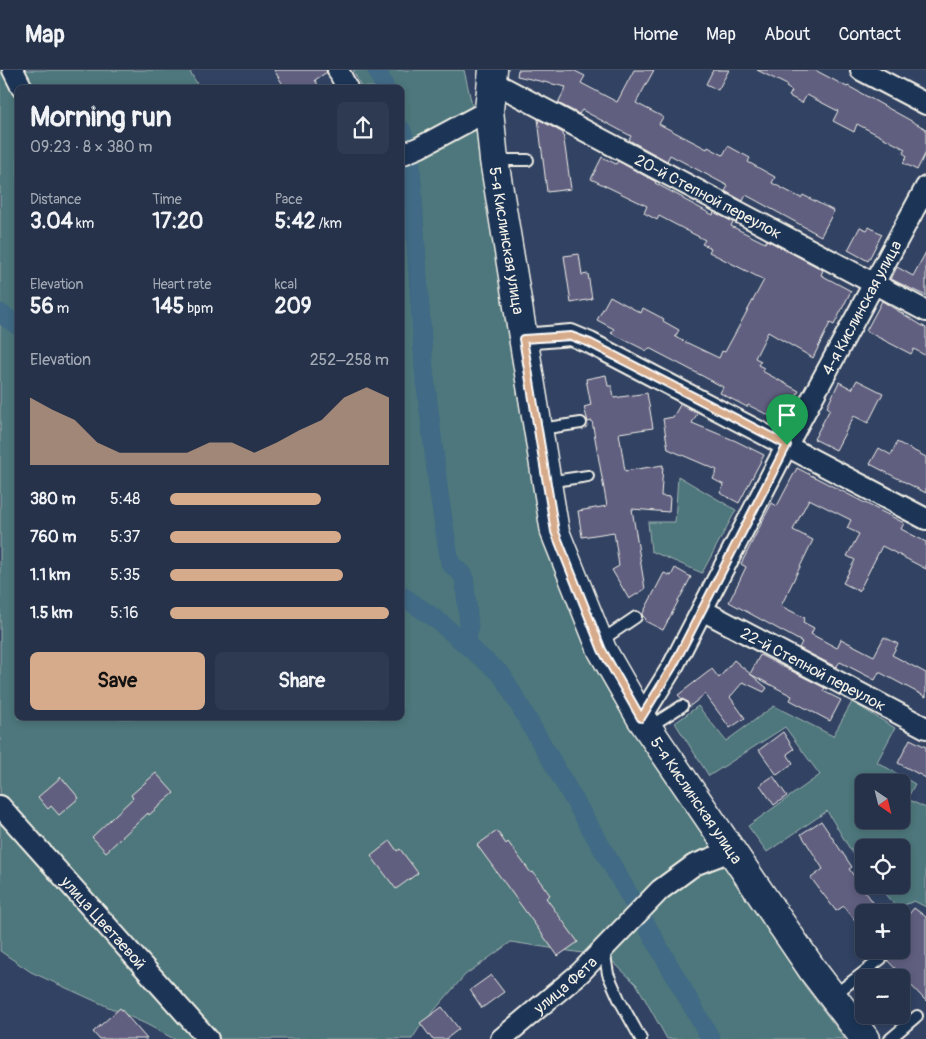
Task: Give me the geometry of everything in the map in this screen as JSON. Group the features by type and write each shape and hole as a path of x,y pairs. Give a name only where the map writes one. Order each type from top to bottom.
{"street":[{"path":"13,70 20,85"},
{"path":"338,70 346,85"},
{"path":"861,70 926,104"},
{"name":"5-я Кислинская улица","path":"492,76 489,110 494,160 547,482 558,521 555,532 572,576 599,642 644,723 832,997 865,1039"},
{"name":"20-й Степной переулок","path":"492,76 926,311"},
{"path":"404,154 489,110"},
{"name":"4-я Кислинская улица","path":"644,723 787,445 926,187"},
{"path":"523,339 571,336 599,348 926,519"},
{"name":"22-й Степной переулок","path":"702,610 926,728"},
{"name":"улица Цветаевой","path":"0,806 208,1039"},
{"name":"улица Фета","path":"501,1039 566,985 604,949 660,890 694,864 731,851"}],"lane":[{"path":"494,160 528,160"},
{"path":"538,430 581,423"},
{"path":"547,482 588,476"},
{"path":"599,642 636,617"},
{"path":"644,723 682,706"},
{"path":"604,949 608,974 618,999 641,1039"},
{"path":"832,997 881,959"},
{"path":"890,1039 917,1016"}],"green space":[{"path":"0,70 189,70 198,85 15,85 15,720 404,720 404,85 360,85 353,70 464,70 484,157 545,535 651,752 804,985 845,1039 667,1039 637,985 608,957 511,942 465,975 419,1028 412,1039 174,1039 146,1024 31,972 0,951"},
{"path":"678,476 736,510 702,573 651,551 648,522 675,522"},
{"path":"852,702 895,728 877,762 898,774 855,774 855,829 910,829 910,800 926,808 926,907 914,901 907,904 894,904 885,894 910,894 910,839 855,839 855,857 827,811 767,852 748,826 820,775 785,727 709,776 675,723 698,706 726,741 774,706 833,736"},
{"path":"910,781 915,784 910,793"}],"building":[{"path":"274,70 326,70 327,72 315,80 318,85 283,85"},
{"path":"518,70 573,70 585,76 581,83 617,102 634,70 654,70 636,103 663,117 659,124 707,149 708,147 723,155 728,146 750,158 748,162 775,177 772,183 801,198 803,195 834,211 821,236 746,195 743,201 725,191 728,186 670,155 667,161 629,140 631,136 582,110 579,114 558,103 566,87 517,76"},
{"path":"713,70 729,70 718,90 706,84"},
{"path":"757,70 815,70 926,129 926,152 917,170 903,163 907,156 903,153 905,149 857,124 854,132 833,121 838,111 807,95 802,103 789,96 792,91 786,87 787,85"},
{"path":"538,119 563,133 571,189 547,192"},
{"path":"602,157 616,164 618,161 713,215 714,212 733,222 731,226 765,243 767,240 823,270 821,275 851,291 834,325 830,323 813,358 768,332 755,358 761,361 758,365 764,368 762,371 799,391 782,422 720,393 723,387 649,348 647,351 611,333 614,329 597,320 610,296 641,313 643,308 664,319 663,321 679,330 675,337 719,358 722,351 725,352 764,280 709,252 711,248 702,244 705,240 659,216 657,220 644,213 647,206 591,179"},
{"path":"860,227 867,230 869,227 882,234 868,261 848,250"},
{"path":"926,252 926,296 891,279 897,267 913,276"},
{"path":"579,254 582,275 588,274 592,299 571,303 564,256"},
{"path":"882,301 926,328 926,356 914,349 911,354 866,331"},
{"path":"606,375 608,386 612,386 614,398 647,393 653,428 619,433 625,471 663,465 661,496 670,497 669,512 632,509 645,589 629,599 612,570 619,566 614,532 582,537 578,511 607,506 592,421 588,422 584,407 591,405 586,379"},
{"path":"857,380 883,393 868,423 854,416 836,450 814,439 830,409 827,407 839,382 852,389"},
{"path":"680,405 697,414 692,423 764,455 739,503 720,493 724,485 713,479 717,470 668,449 663,419 673,417"},
{"path":"897,442 926,457 926,493 870,464 879,448 891,455"},
{"path":"797,468 904,523 901,529 926,542 926,569 882,546 859,591 843,583 855,560 847,556 859,534 847,528 851,520 809,499 793,530 813,540 781,606 805,618 803,622 814,628 811,634 837,648 841,639 874,656 884,637 898,644 892,655 926,673 926,697 879,672 875,680 840,662 836,667 799,648 802,642 729,602 746,567 741,564 764,518 772,503 777,506"},
{"path":"675,568 691,577 663,630 645,621 646,619 642,615 664,573 671,576"},
{"path":"760,655 825,688 823,691 841,700 830,721 790,700 792,696 750,674"},
{"path":"734,660 767,688 764,692 743,682 730,697 745,718 730,728 705,694 689,707 687,702 678,695 712,669 719,678"},
{"path":"783,732 794,749 787,754 793,763 777,775 759,750"},
{"path":"910,739 926,747 926,778 898,763"},
{"path":"156,773 174,793 149,815 148,813 106,852 92,837 133,798 131,795"},
{"path":"773,776 787,796 774,805 760,785"},
{"path":"61,777 79,798 59,815 51,806 48,809 38,797"},
{"path":"821,821 852,867 849,869 855,877 855,894 867,894 874,904 855,904 855,920 844,906 836,911 811,878 823,869 801,834"},
{"path":"497,831 506,844 508,842 531,873 533,872 550,895 546,898 578,942 558,956 477,845"},
{"path":"390,841 397,851 400,849 418,873 396,889 371,856"},
{"path":"914,908 926,917 926,1001 910,984 910,969 896,969 887,959 910,959 910,913"},
{"path":"491,975 504,992 482,1008 470,990"},
{"path":"442,1007 459,1029 446,1039 432,1039 420,1023"},
{"path":"120,1008 147,1039 99,1039 93,1032"}],"waterway":[{"path":"377,70 384,85"},
{"path":"404,136 410,151 424,369 439,494 450,563 464,576 469,625 467,642 465,644"},
{"path":"0,313 15,324"},
{"path":"404,597 437,620 502,675 711,1039"}],"route":[{"path":"571,336 590,343 787,445 673,666 641,718 602,650 555,532 523,339 571,336"}]}
